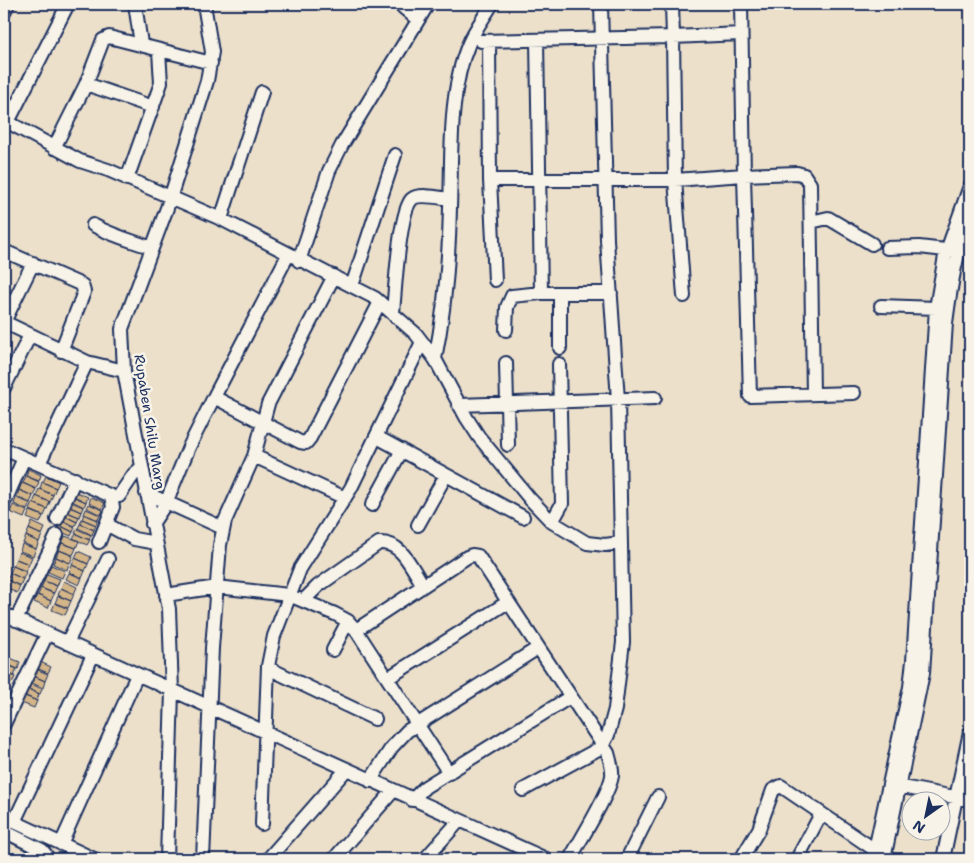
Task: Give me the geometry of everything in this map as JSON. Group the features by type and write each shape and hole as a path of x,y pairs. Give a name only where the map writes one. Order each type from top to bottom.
{"street":[{"path":"4,12 8,4"},
{"path":"68,4 6,121 54,148 221,219 294,258 334,276 380,302 422,342 435,359 459,405 479,437 552,522 588,543 605,545 620,543"},
{"path":"135,4 141,44"},
{"name":"Rupaben Shilu Marg","path":"167,859 172,691 169,609 124,371 122,329 200,109 212,52 204,4"},
{"path":"399,4 418,20"},
{"path":"152,524 166,502 189,447 214,397 294,258 338,153 428,4"},
{"path":"435,359 444,308 452,128 460,74 469,42 492,4"},
{"path":"523,790 602,745 608,735 615,709 623,642 618,400 605,181 601,4"},
{"path":"672,4 675,180 684,296"},
{"path":"741,4 750,396 854,393"},
{"path":"469,42 741,34"},
{"path":"54,148 86,84 103,40 109,37 211,63"},
{"path":"537,40 541,293"},
{"path":"489,41 490,180 495,280"},
{"path":"127,179 161,83 159,51"},
{"path":"86,84 153,107"},
{"path":"221,219 262,92"},
{"path":"352,286 395,155"},
{"path":"490,180 675,180 744,175 804,175 810,184 813,394"},
{"path":"894,785 913,662 936,308 970,186"},
{"path":"393,313 402,231 408,206 412,199 418,197 450,199"},
{"path":"740,859 759,829 766,804 776,787 785,788 877,856 923,673 952,251 970,217"},
{"path":"811,222 828,218 872,244"},
{"path":"93,225 114,237 125,238 152,248"},
{"path":"887,248 919,247 952,251"},
{"path":"4,251 82,285 84,292 61,351"},
{"path":"32,263 4,322 87,362 124,371"},
{"path":"203,859 209,707 223,528 254,456 268,404 334,276"},
{"path":"506,330 507,307 512,296 541,293 611,293"},
{"path":"560,293 560,348"},
{"path":"214,397 306,443 380,302"},
{"path":"881,306 936,308"},
{"path":"4,388 30,335"},
{"path":"262,824 268,668 274,636 300,569 345,498 422,342"},
{"path":"39,464 87,362"},
{"path":"505,468 511,445 506,403 506,363"},
{"path":"552,522 562,504 559,364"},
{"path":"459,405 655,398"},
{"path":"377,436 524,518"},
{"path":"4,449 111,496 113,507 99,542"},
{"path":"372,505 402,450"},
{"path":"254,456 345,498"},
{"path":"6,499 24,458"},
{"path":"119,496 134,474 142,467"},
{"path":"418,525 446,474"},
{"path":"57,519 74,479"},
{"path":"146,493 223,528"},
{"path":"106,524 134,539 156,543"},
{"path":"16,620 57,535"},
{"path":"303,601 318,586 379,543 388,542 398,548 423,585"},
{"path":"333,650 352,625 423,585 472,554 482,560 602,745 612,766 612,778 570,859"},
{"path":"68,643 108,559"},
{"path":"166,595 217,586 289,595 352,625 449,773"},
{"path":"388,678 508,602"},
{"path":"4,614 459,821 517,853 546,859"},
{"path":"4,724 47,634"},
{"path":"370,781 398,739 417,723 538,648"},
{"path":"93,655 9,820 94,859"},
{"path":"268,668 375,719"},
{"path":"60,844 137,675"},
{"path":"412,800 425,787 570,697"},
{"path":"943,859 970,732"},
{"path":"268,859 346,770"},
{"path":"894,785 970,800"},
{"path":"334,859 393,791"},
{"path":"627,859 658,797"},
{"path":"797,859 821,814"},
{"path":"425,859 459,821"},
{"path":"4,831 42,850 46,854 45,859"}],"building":[{"path":"4,458 10,461 7,467 4,466"},
{"path":"28,469 41,475 39,481 26,476"},
{"path":"26,476 39,482 36,489 23,483"},
{"path":"46,476 59,482 56,488 43,482"},
{"path":"42,482 56,488 53,495 40,489"},
{"path":"22,483 36,489 33,496 19,490"},
{"path":"39,489 53,495 50,502 36,496"},
{"path":"19,490 33,496 30,503 17,497"},
{"path":"74,491 88,497 86,502 72,495"},
{"path":"36,496 50,502 47,509 33,503"},
{"path":"72,496 86,502 84,507 70,500"},
{"path":"91,497 105,503 102,509 89,503"},
{"path":"16,498 30,503 27,510 14,504"},
{"path":"69,501 83,507 81,512 67,505"},
{"path":"33,503 47,509 44,516 30,510"},
{"path":"89,504 103,510 101,515 87,508"},
{"path":"13,505 27,511 24,518 10,512"},
{"path":"67,506 81,512 79,517 65,511"},
{"path":"86,509 100,515 98,520 84,514"},
{"path":"30,511 43,516 40,523 27,518"},
{"path":"65,511 79,517 77,522 63,515"},
{"path":"84,514 98,520 96,525 82,519"},
{"path":"63,515 77,522 75,526 61,520"},
{"path":"82,519 96,525 94,530 80,523"},
{"path":"61,521 75,527 73,532 59,525"},
{"path":"32,522 45,528 42,535 29,529"},
{"path":"80,524 94,530 92,535 78,528"},
{"path":"59,525 73,532 71,536 57,530"},
{"path":"29,529 42,535 39,542 26,536"},
{"path":"77,529 91,535 89,540 75,533"},
{"path":"76,534 90,540 87,545 73,538"},
{"path":"26,536 39,542 36,549 23,543"},
{"path":"65,536 79,541 76,548 62,543"},
{"path":"62,543 76,548 73,555 59,550"},
{"path":"22,544 36,549 33,556 20,551"},
{"path":"59,550 73,556 70,563 56,557"},
{"path":"78,551 91,557 88,564 75,558"},
{"path":"19,552 32,557 29,564 16,559"},
{"path":"56,557 69,563 67,570 53,564"},
{"path":"75,558 88,564 85,571 72,565"},
{"path":"16,559 29,564 26,571 13,566"},
{"path":"51,565 65,571 62,578 48,572"},
{"path":"72,565 85,571 82,578 69,572"},
{"path":"13,566 26,572 23,579 10,573"},
{"path":"10,573 23,579 20,586 7,580"},
{"path":"69,573 82,578 79,585 66,579"},
{"path":"47,574 60,579 57,586 44,581"},
{"path":"7,580 20,586 17,593 4,587"},
{"path":"44,581 57,586 54,593 41,588"},
{"path":"64,581 77,587 74,594 61,588"},
{"path":"41,588 54,594 51,601 38,595"},
{"path":"61,588 74,594 71,601 58,595"},
{"path":"37,595 51,601 48,608 34,602"},
{"path":"58,596 71,601 68,608 55,603"},
{"path":"55,603 68,609 65,615 52,610"},
{"path":"5,656 20,662 18,669 4,663"},
{"path":"36,660 51,667 48,673 34,667"},
{"path":"4,664 17,669 14,676 4,671"},
{"path":"33,668 48,674 45,681 30,674"},
{"path":"4,672 15,677 12,683 4,680"},
{"path":"31,675 45,681 43,688 28,681"},
{"path":"27,682 42,689 40,694 25,687"},
{"path":"4,683 9,685 6,692 4,691"},
{"path":"25,688 39,694 37,701 22,694"},
{"path":"22,695 37,701 34,708 19,702"},
{"path":"57,853 69,858 54,859"}]}
